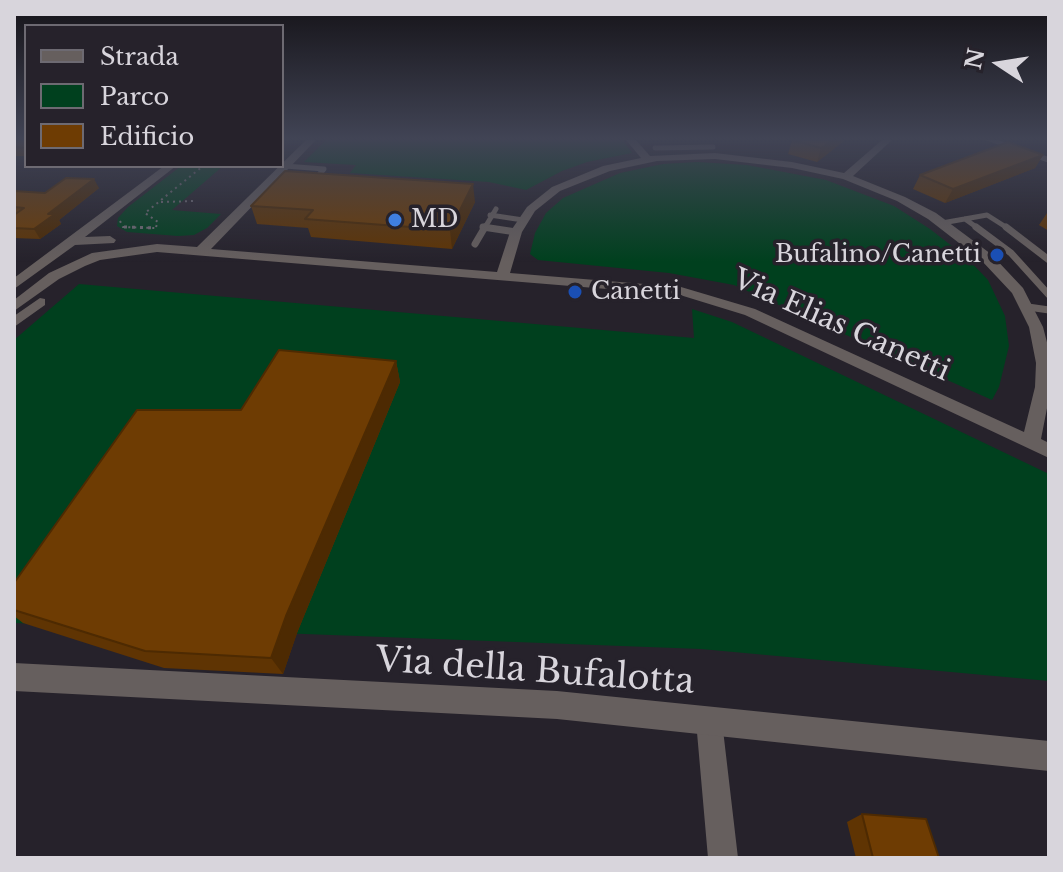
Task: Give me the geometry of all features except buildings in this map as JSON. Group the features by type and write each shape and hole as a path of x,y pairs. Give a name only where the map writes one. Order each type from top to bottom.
{"street":[{"path":"14,285 152,181"},
{"path":"202,250 271,181"},
{"path":"502,276 523,220 541,200 573,181"},
{"path":"855,181 901,199 942,223 991,262 1028,307 1039,337 1045,371 1031,442"},
{"path":"107,215 106,229 110,240"},
{"path":"71,242 110,240 129,251"},
{"name":"Via Elias Canetti","path":"14,307 54,276 97,256 129,251 202,250 670,290 719,300 1049,451"},
{"name":"Via Elias Canetti","path":"14,323 82,269 129,251"},
{"path":"51,257 54,276"},
{"name":"Via della Bufalotta","path":"14,677 557,705 1049,756"},
{"path":"709,721 723,858"}],"lane":[{"path":"475,244 493,212 523,220"},
{"path":"942,223 987,215 1049,260"},
{"path":"965,219 1011,253 1049,295"},
{"path":"483,227 516,232"},
{"path":"1028,307 1049,310"}],"path":[{"path":"129,251 156,228 158,222 145,213 185,181"},
{"path":"159,202 195,201"},
{"path":"126,215 119,225 156,228"}],"green space":[{"path":"162,181 206,181 172,210 221,214 207,228 194,235 178,236 127,232 117,226 118,218"},
{"path":"469,181 544,181 526,190"},
{"path":"602,181 828,181 894,206 966,257 988,280 1005,316 1009,346 999,387 992,400 734,285 669,273 538,260 530,254 535,233 546,213 563,198"},
{"path":"79,284 694,338 692,309 732,322 1049,474 1049,681 701,649 14,623 14,340"}],"place":[{"name":"MD","path":"395,220"},
{"name":"Bufalino/Canetti","path":"997,255"},
{"name":"Canetti","path":"575,292"}]}
